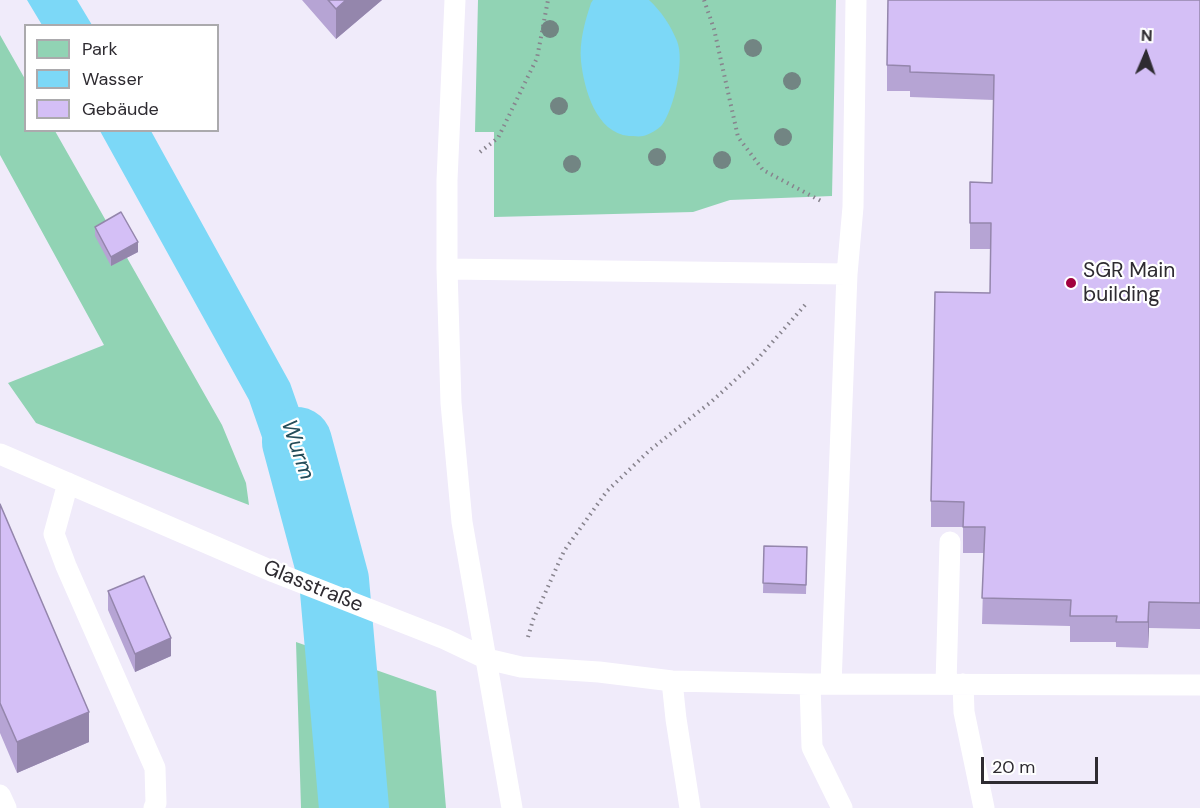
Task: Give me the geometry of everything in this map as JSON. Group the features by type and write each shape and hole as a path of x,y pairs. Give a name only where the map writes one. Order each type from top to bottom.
{"lane":[{"path":"454,0 447,180 451,403 462,522 512,808"},
{"path":"831,684 847,274 853,207 856,0"},
{"path":"447,269 847,274"},
{"name":"Glasstraße","path":"0,454 274,572 445,639 487,659 521,667 598,672 672,681 810,684 1200,685"},
{"path":"68,483 54,534 155,768 156,804 154,808"},
{"path":"950,542 955,684 964,712 984,808"},
{"path":"672,681 690,808"},
{"path":"810,684 812,747 842,808"},
{"path":"0,795 6,808"}],"path":[{"path":"447,180 498,138 537,58 548,0"},
{"path":"704,0 714,29 738,137 763,170 828,205 853,207"},
{"path":"521,667 533,620 564,550 606,491 650,450 711,402 754,362 810,298 847,274"}],"green space":[{"path":"478,0 836,0 832,196 730,200 693,212 494,217 494,132 475,132"},
{"path":"0,35 24,77 24,132 56,132 222,425 246,483 249,505 36,423 8,383 104,345 0,155"},
{"path":"296,642 436,691 446,808 301,808"}],"water":[{"path":"27,0 77,0 91,24 41,24"},
{"path":"593,0 649,0 665,19 677,41 679,72 671,108 662,125 648,134 629,136 608,127 600,118 589,96 581,61 581,46"},
{"path":"101,132 152,132 290,383 316,457 334,541 285,521 273,469 249,400"}],"building":[{"path":"328,0 346,0 336,9"},
{"name":"SGR Main building","path":"888,0 1200,0 1200,603 1149,602 1148,622 1116,622 1117,616 1070,616 1071,600 982,598 985,527 963,527 964,502 931,501 935,292 990,293 991,223 970,223 970,182 992,183 994,75 910,72 910,66 887,65"},
{"path":"121,212 138,242 111,257 95,227"},
{"path":"0,504 89,712 17,742 0,703"},
{"path":"764,546 807,547 806,585 763,583"},
{"path":"144,576 171,638 135,654 108,591"}],"waterway":[{"name":"Wurm","path":"297,442 334,580 354,808"}],"place":[{"name":"SGR Main building","path":"1071,283"}]}
